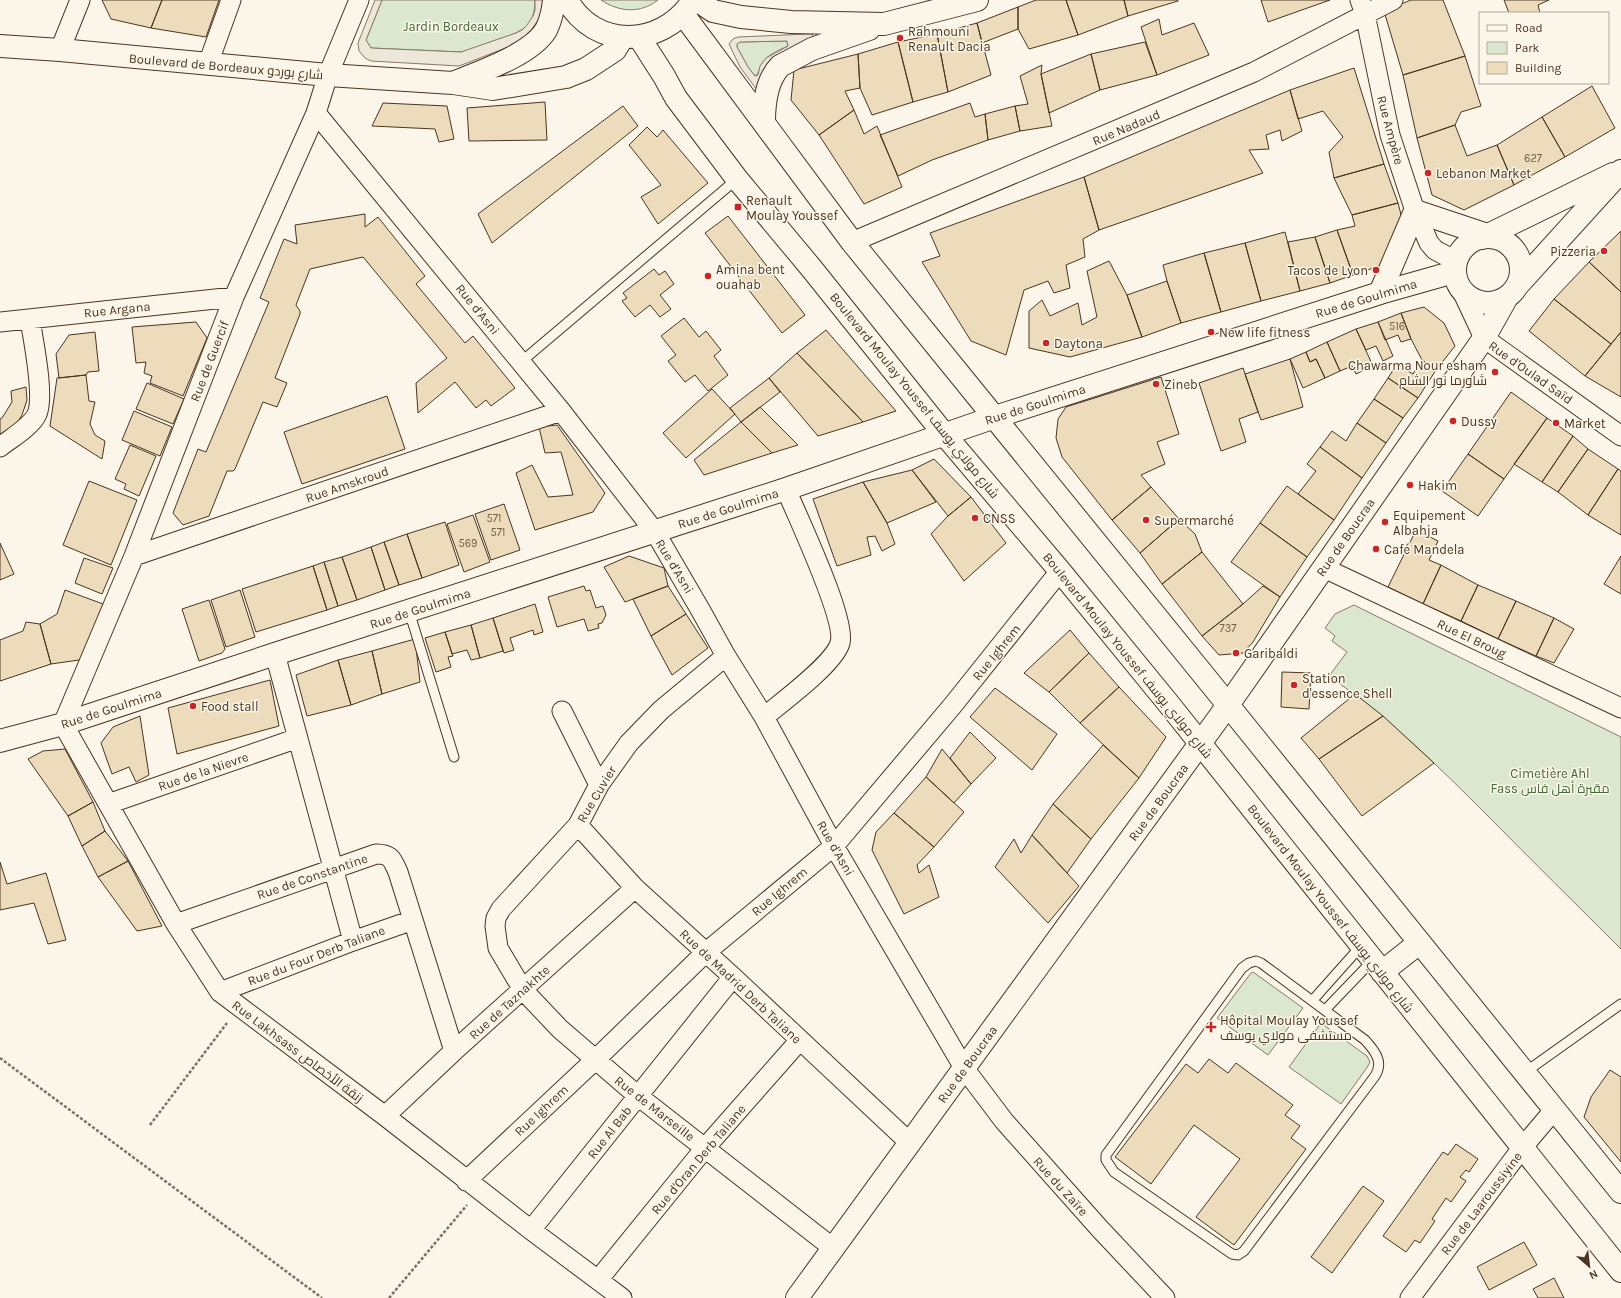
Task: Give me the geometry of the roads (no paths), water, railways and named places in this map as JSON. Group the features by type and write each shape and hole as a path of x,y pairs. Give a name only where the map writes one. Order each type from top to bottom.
{"main road":[{"name":"Boulevard de Bordeaux شارع بوردو","path":"453,83 496,65 527,49 537,41 552,17 554,0"},
{"path":"567,0 584,21 595,28 615,36 631,37 653,34 664,29 691,5"},
{"path":"764,122 765,104 769,84 773,75 780,66 812,49 884,24 977,0"},
{"path":"691,5 741,17 791,22 884,24"},
{"path":"691,5 764,122 852,242 1621,1192"},
{"name":"Boulevard de Bordeaux شارع بوردو","path":"0,46 60,50 328,75 453,83 493,89 566,77 586,69 615,50 631,37"},
{"name":"Boulevard Moulay Youssef شارع مولاي يوسف","path":"631,37 664,76 676,98 737,179 812,269 944,434 1060,571 1621,1271"},
{"path":"1621,171 1511,292 1498,302 1478,302 1469,297 1454,265 1473,240 1621,171"},
{"path":"1380,293 1415,211 1484,236 1503,241 1512,247 1518,256 1521,267 1520,278 1511,292"},
{"name":"Rue de Goulmima","path":"0,741 63,724 786,489 995,417 1380,293 1454,265"},
{"name":"Rue de Boucraa","path":"797,1298 1228,705 1484,338 1511,292"},
{"path":"1372,960 1419,943"}],"street":[{"path":"60,50 80,0"},
{"path":"208,64 231,0"},
{"name":"Rue de Guercif","path":"63,724 134,556 234,296 316,113 328,75 358,0"},
{"name":"Rue Nadaud","path":"852,242 1254,72 1363,7 1393,0"},
{"name":"Rue Ampère","path":"1363,7 1390,135 1415,211 1429,243 1454,265"},
{"name":"Rue d'Asni","path":"316,113 561,411 654,532 701,610 726,656 764,717 834,846 964,1068"},
{"name":"Rue d'Oulad Saïd","path":"1454,265 1484,338 1621,436"},
{"name":"Rue Argana","path":"0,322 234,296"},
{"path":"0,447 21,432 37,414 40,392 30,318"},
{"name":"Rue Amskroud","path":"134,556 561,411"},
{"path":"764,717 803,685 833,656 840,643 841,633 831,597 786,489"},
{"name":"Rue El Broug","path":"1324,568 1619,702"},
{"name":"Rue Ighrem","path":"473,1186 595,1060 705,953 834,846 953,706 1060,571"},
{"path":"275,654 353,941"},
{"name":"Rue Cuvier","path":"498,948 495,926 496,918 501,909 578,825 599,785 629,743 661,710 726,656"},
{"path":"562,711 599,785"},
{"name":"Rue Lakhsass زنقة الأخصاص","path":"63,724 176,924 220,992 385,1116 473,1186 622,1298"},
{"name":"Rue de la Nievre","path":"108,804 298,738"},
{"name":"Rue de Madrid Derb Taliane","path":"578,825 635,888 733,977 910,1143"},
{"name":"Rue de Constantine","path":"176,924 333,868 376,854 387,855 392,858 398,872 454,1051"},
{"name":"Rue de Taznakhte","path":"385,1116 454,1051 635,888"},
{"name":"Rue du Four Derb Taliane","path":"220,992 353,941 413,920"},
{"name":"Rue de Marseille","path":"498,948 523,990 560,1029 638,1096 833,1248"},
{"name":"Rue Al Bab","path":"531,1230 733,977"},
{"name":"Rue d'Oran Derb Taliane","path":"598,1280 705,1148 800,1040"},
{"name":"Rue du Zaïre","path":"964,1068 1004,1121 1100,1229 1165,1298"},
{"name":"Rue de Laaroussiyine","path":"1410,1298 1522,1148 1554,1110"}],"lane":[{"path":"521,362 737,179"},
{"path":"409,611 454,757"},
{"path":"1312,1001 1372,960"},
{"path":"1325,1010 1372,960"},
{"path":"1256,961 1261,963 1312,1001 1364,1040 1372,1048 1380,1062 1379,1070 1244,1251 1238,1254 1232,1254 1114,1172 1106,1160 1106,1155 1242,968 1249,963 1256,961"},
{"path":"1524,1072 1621,1004"}],"place":[{"name":"Rahmouni Renault Dacia","path":"900,38"},
{"name":"Lebanon Market","path":"1428,173"},
{"name":"Renault Moulay Youssef","path":"738,207"},
{"name":"Pizzeria","path":"1604,251"},
{"name":"Tacos de Lyon","path":"1376,270"},
{"name":"Amina bent ouahab","path":"708,276"},
{"name":"New life fitness","path":"1211,332"},
{"name":"Daytona","path":"1046,343"},
{"name":"Chawarma Nour esham شاورما نور الشام","path":"1495,372"},
{"name":"Zineb","path":"1156,384"},
{"name":"Dussy","path":"1453,421"},
{"name":"Market","path":"1556,423"},
{"name":"Hakim","path":"1410,485"},
{"name":"CNSS","path":"975,518"},
{"name":"Supermarché","path":"1146,520"},
{"name":"Equipement Albahja","path":"1385,522"},
{"name":"Café Mandela","path":"1376,549"},
{"name":"Garibaldi","path":"1236,653"},
{"name":"Station d'essence Shell","path":"1294,685"},
{"name":"Food stall","path":"193,706"},
{"name":"Hôpital Moulay Youssef مستشفى مولاي يوسف","path":"1211,1027"}],"park label":[{"name":"Jardin Bordeaux","path":"451,26"},
{"name":"Cimetière Ahl Fass مقبرة أهل فاس","path":"1550,780"}]}
